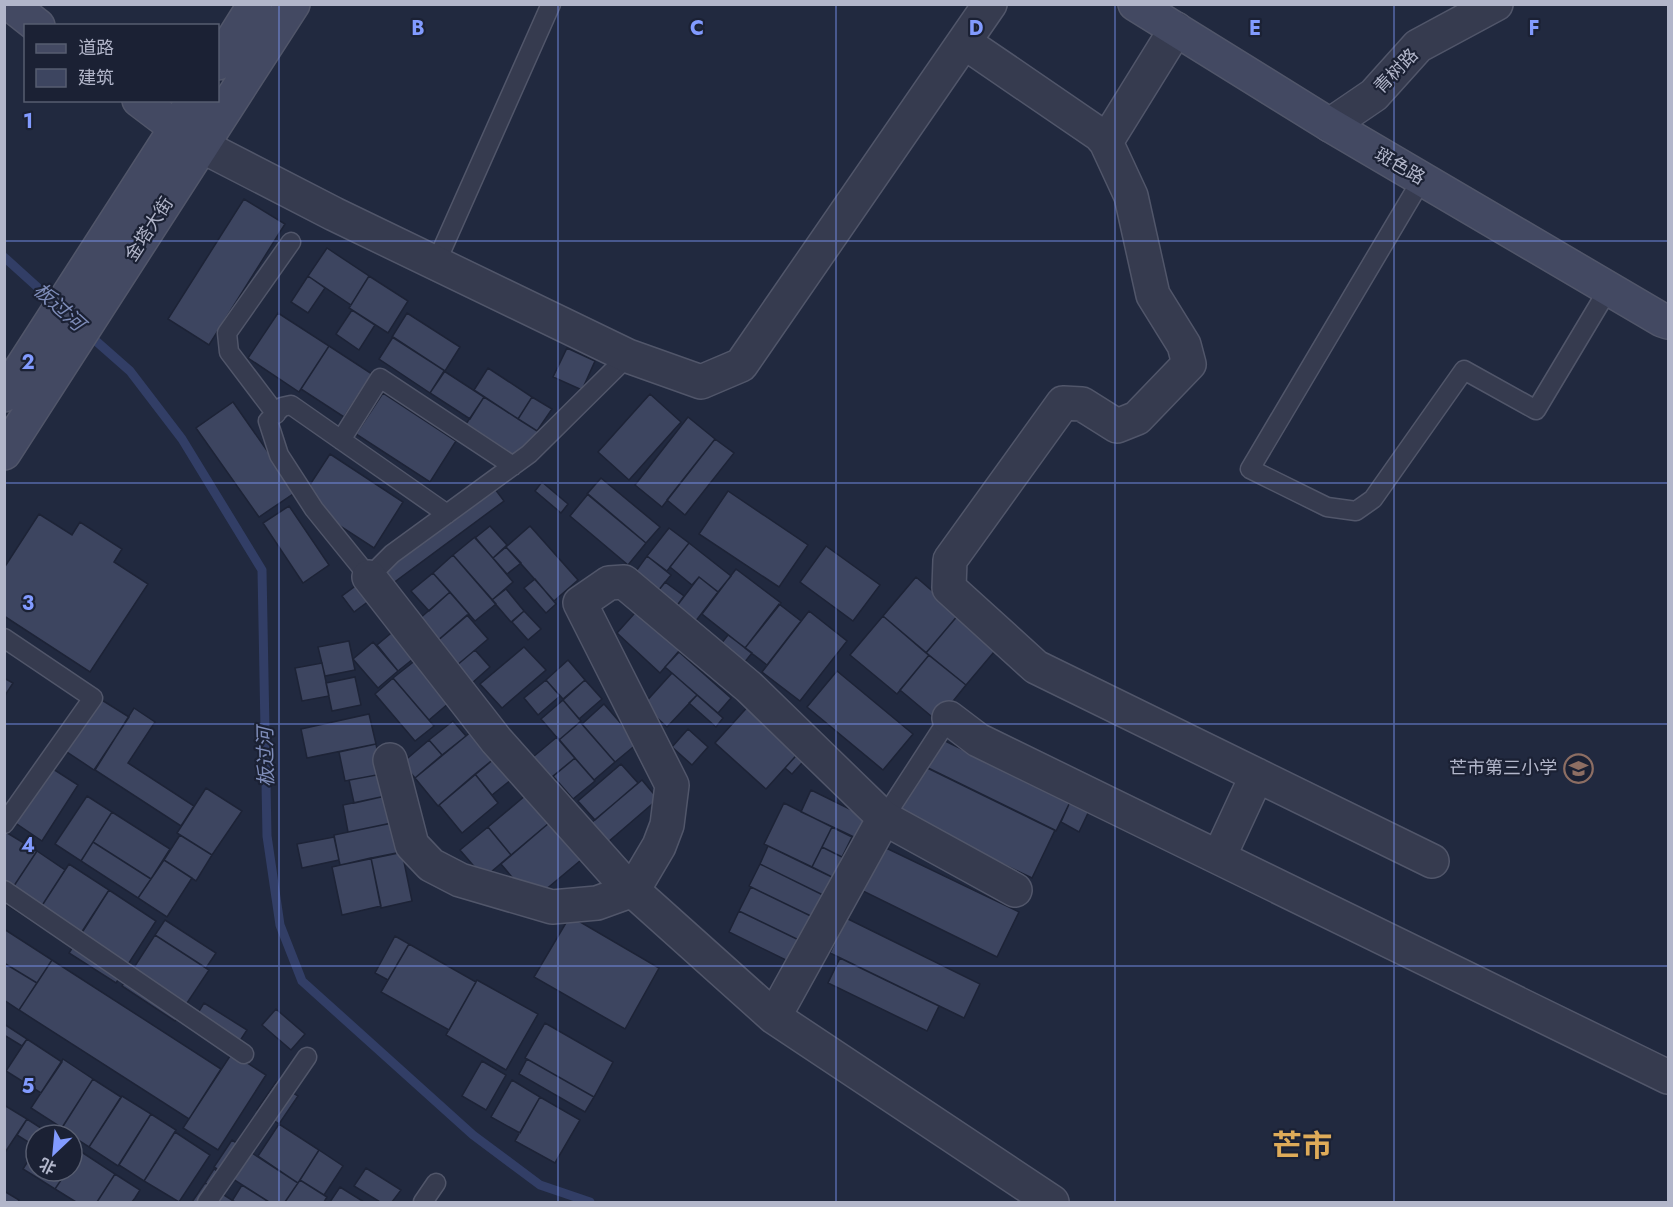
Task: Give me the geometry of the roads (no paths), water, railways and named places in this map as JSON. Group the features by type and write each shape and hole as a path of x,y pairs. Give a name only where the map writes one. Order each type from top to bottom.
{"main road":[{"path":"10,4 35,24"},
{"path":"219,61 255,4"},
{"name":"金塔大街","path":"219,99 293,4"},
{"name":"斑色路","path":"1135,4 1330,125 1668,322"},
{"path":"142,102 189,137"},
{"name":"金塔大街","path":"189,137 194,102"},
{"name":"金塔大街","path":"4,453 22,387 105,267 189,137 216,102"}],"street":[{"path":"189,137 435,263 628,356 701,382 741,365 990,4"},
{"name":"青树路","path":"1330,125 1374,94 1418,46 1496,4"},
{"path":"1106,142 1176,29"},
{"path":"964,42 1100,135 1106,142 1131,196 1153,296 1184,345 1189,364 1137,418 1117,426 1082,404 1063,403 950,561 949,588 1035,667 1432,861"},
{"path":"369,577 496,740 620,879 774,1017 1052,1203"},
{"path":"390,760 412,845 431,865 459,880 552,907 597,903 633,890 659,846 667,825 672,785 580,603 609,583 624,582 749,687 884,818 1015,890"},
{"path":"949,718 978,740 1668,1077"},
{"path":"1219,857 1257,775"},
{"path":"774,1017 884,818"}],"lane":[{"path":"435,263 551,4"},
{"path":"1422,179 1250,469 1327,507 1356,512 1373,499 1464,370 1536,410 1609,288"},
{"path":"276,414 229,352 227,333 291,242"},
{"path":"447,514 291,405 282,407 268,421 279,455 314,509 369,577 392,554 447,514 513,466 529,454 628,356"},
{"path":"341,440 380,378 513,466"},
{"path":"4,638 93,698 4,824"},
{"path":"884,818 949,718"},
{"path":"4,890 244,1054"},
{"path":"207,1203 307,1057"},
{"path":"423,1203 436,1183"}],"waterway":[{"name":"板过河","path":"4,257 56,304"},
{"name":"板过河","path":"88,334 130,371 182,439 262,570 267,836 280,925 302,981 473,1135 540,1185 590,1202"}],"place":[{"name":"芒市第三小学","path":"1578,768"}],"district":[{"name":"芒市","path":"1302,1145"}]}
